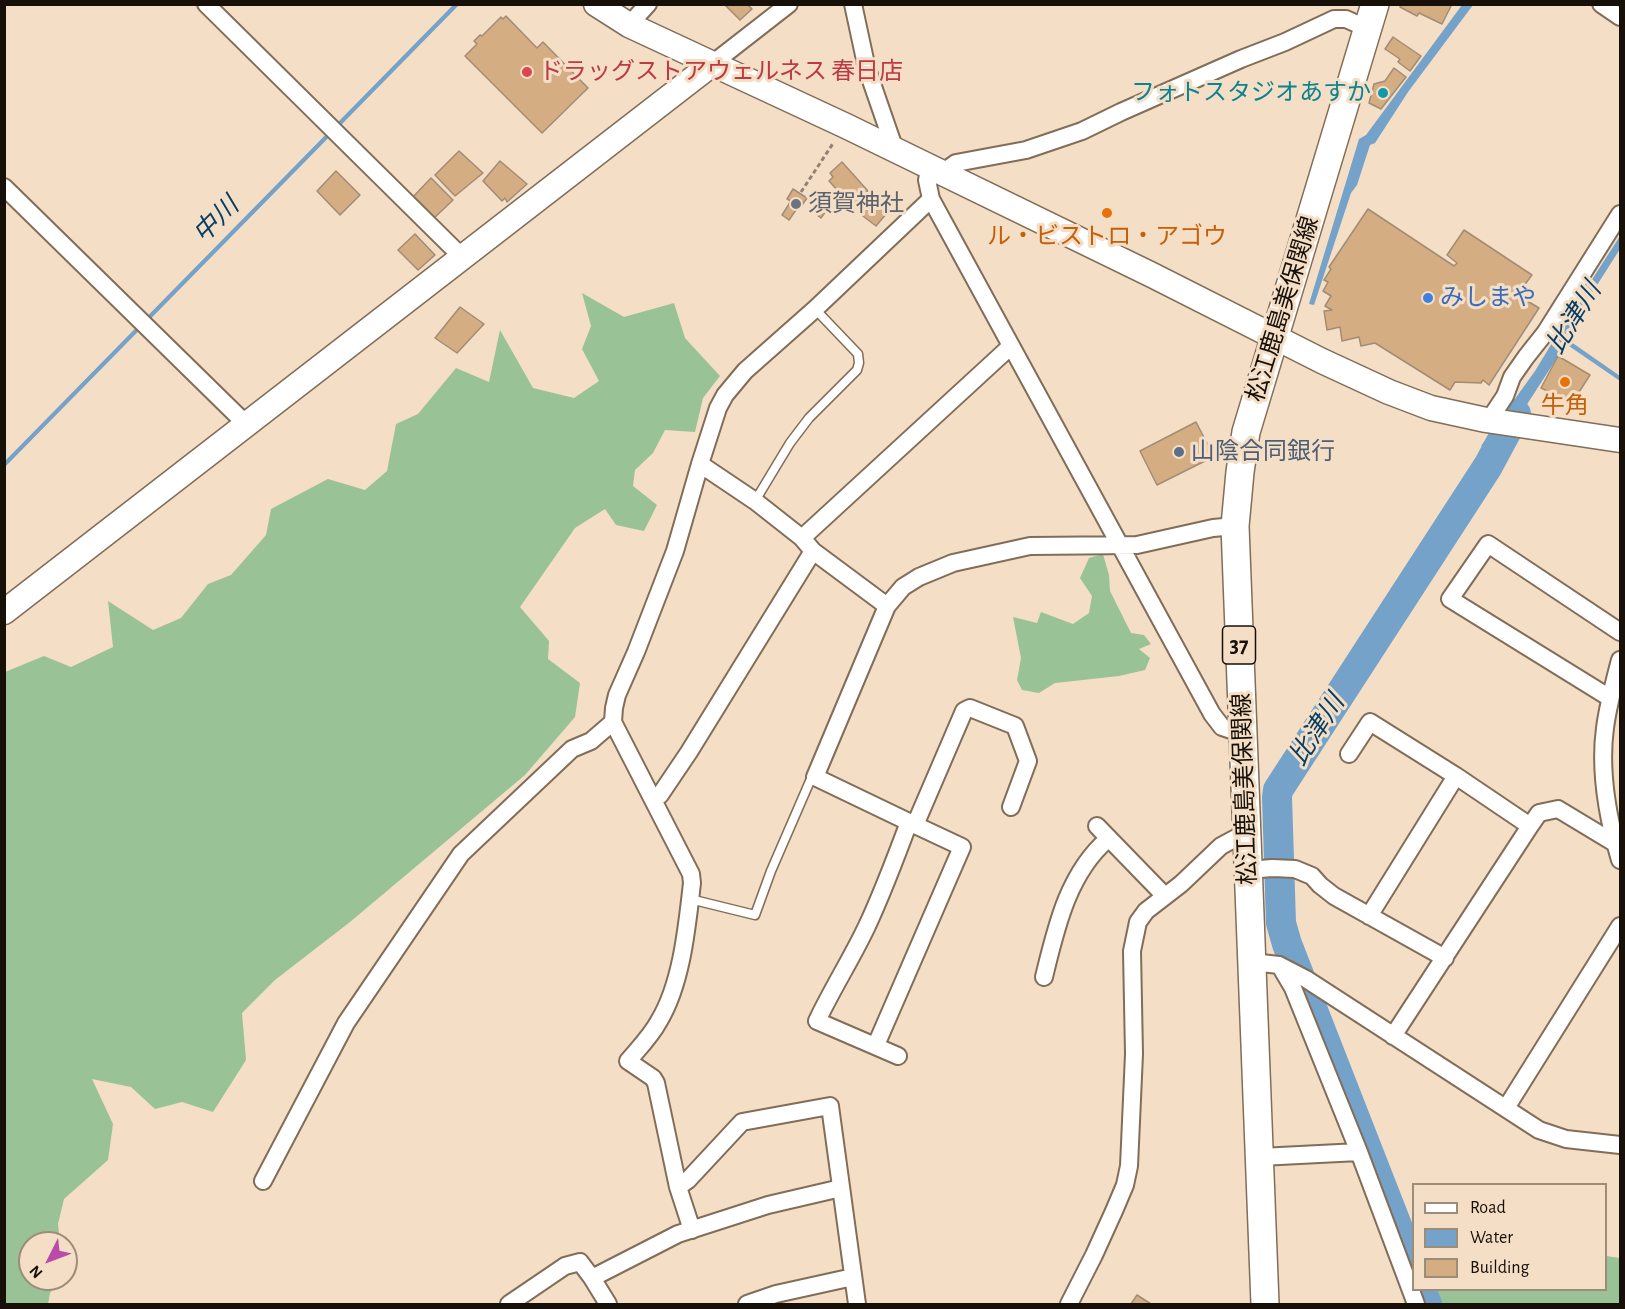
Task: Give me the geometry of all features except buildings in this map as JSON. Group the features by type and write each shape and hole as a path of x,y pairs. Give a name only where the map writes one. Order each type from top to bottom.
{"main road":[{"name":"松江鹿島美保関線","path":"1266,1305 1252,962 1269,868 1247,836 1235,526 1239,472 1246,432 1372,17"}],"street":[{"path":"206,4 462,257"},
{"path":"596,4 629,25 846,126 1389,392 1431,408 1522,426 1620,440"},
{"path":"629,25 648,4"},
{"path":"4,612 789,4"},
{"path":"853,4 867,69 895,150"},
{"path":"1601,4 1620,17"},
{"path":"1243,734 1221,727 1212,714 931,200 927,180 936,170 956,163 1026,150 1082,131 1120,112 1334,19 1372,17"},
{"path":"4,188 136,314 247,425"},
{"path":"692,1230 678,1187 656,1083 653,1078 628,1061 650,1036 666,1010 683,949 691,874 613,722 617,695 675,551 700,464 718,408 725,395 745,371 931,200"},
{"path":"1490,420 1505,396 1512,377 1545,333 1620,214"},
{"path":"802,538 1011,346"},
{"path":"700,464 754,501 802,538 813,550 887,606"},
{"path":"876,1046 962,847 815,777 887,606 903,587 953,563 1030,546 1137,545 1213,528 1235,526"},
{"path":"1610,698 1450,599 1488,544 1620,632"},
{"path":"653,798 660,795 689,752 813,550"},
{"path":"1618,852 1606,796 1604,730 1620,660"},
{"path":"898,1056 817,1021 866,929 964,711 970,708 1015,726 1028,761 1011,807"},
{"path":"262,1181 346,1023 461,854 572,749 591,741 613,722"},
{"path":"1349,754 1370,722 1530,826"},
{"path":"1369,916 1456,776"},
{"path":"1394,1036 1539,813 1558,809 1618,852"},
{"path":"1097,826 1164,895"},
{"path":"1069,1305 1095,1255 1121,1194 1129,1166 1134,1054 1132,951 1138,922 1146,911 1181,884 1221,846 1234,839 1247,836"},
{"path":"1044,977 1061,910 1095,851 1108,839"},
{"path":"1269,868 1312,876 1335,896 1445,958"},
{"path":"1506,1108 1620,926"},
{"path":"1252,962 1283,968 1306,979 1539,1130 1566,1139 1620,1145"},
{"path":"1283,968 1359,1152 1416,1305"},
{"path":"678,1187 688,1180 742,1122 830,1106 856,1305"},
{"path":"1260,1157 1359,1152"},
{"path":"592,1278 649,1248 692,1230 768,1205 841,1188"},
{"path":"509,1305 565,1266 580,1262 608,1305"},
{"path":"747,1305 776,1294 853,1277"}],"lane":[{"path":"754,501 809,417 857,370 860,363 858,354 815,309"},
{"path":"690,899 755,915 805,791 815,777"}],"path":[{"path":"801,192 846,126"}],"green space":[{"path":"582,293 624,317 674,303 685,338 720,376 703,398 695,432 665,430 653,453 635,470 633,486 657,505 644,531 616,525 605,509 575,528 520,607 549,641 548,659 580,683 575,717 525,775 350,922 275,980 242,1013 246,1060 213,1112 182,1102 155,1109 131,1087 92,1079 113,1124 108,1160 64,1199 58,1224 59,1231 18,1231 18,1291 52,1291 48,1304 5,1304 5,672 44,656 71,667 113,647 108,601 153,630 181,618 208,584 231,575 266,535 271,509 328,479 365,490 387,471 396,424 418,414 456,368 489,382 500,330 533,388 574,398 599,381 582,349 591,326"},
{"path":"1103,554 1109,575 1110,591 1131,633 1144,635 1151,644 1139,649 1150,658 1145,670 1119,676 1055,683 1039,693 1022,690 1017,680 1021,658 1013,617 1037,623 1041,612 1073,624 1089,613 1092,596 1080,578 1089,558"},
{"path":"1607,1256 1620,1258 1620,1304 1435,1304 1430,1291 1607,1291"}],"water":[{"path":"453,5 459,5 5,467 5,461"},
{"path":"1462,5 1473,5 1408,92 1375,143 1370,145 1357,185 1351,193 1314,305 1309,304 1359,139 1366,135"},
{"path":"1620,236 1620,249 1564,337 1620,376 1620,381 1566,344 1524,409 1502,449 1481,446 1535,371"}],"waterway":[{"name":"比津川","path":"1412,1264 1287,944 1281,923 1277,797 1278,790 1488,466 1516,414"},
{"name":"比津川","path":"1421,1291 1427,1304"}],"place":[{"name":"ドラッグストアウェルネス 春日店","path":"527,72"},
{"name":"フォトスタジオあすか","path":"1383,93"},
{"name":"須賀神社","path":"796,204"},
{"name":"ル・ビストロ・アゴウ","path":"1107,213"},
{"name":"みしまや","path":"1428,298"},
{"name":"牛角","path":"1565,382"},
{"name":"山陰合同銀行","path":"1179,452"}],"water label":[{"name":"中川","path":"216,220"}]}
